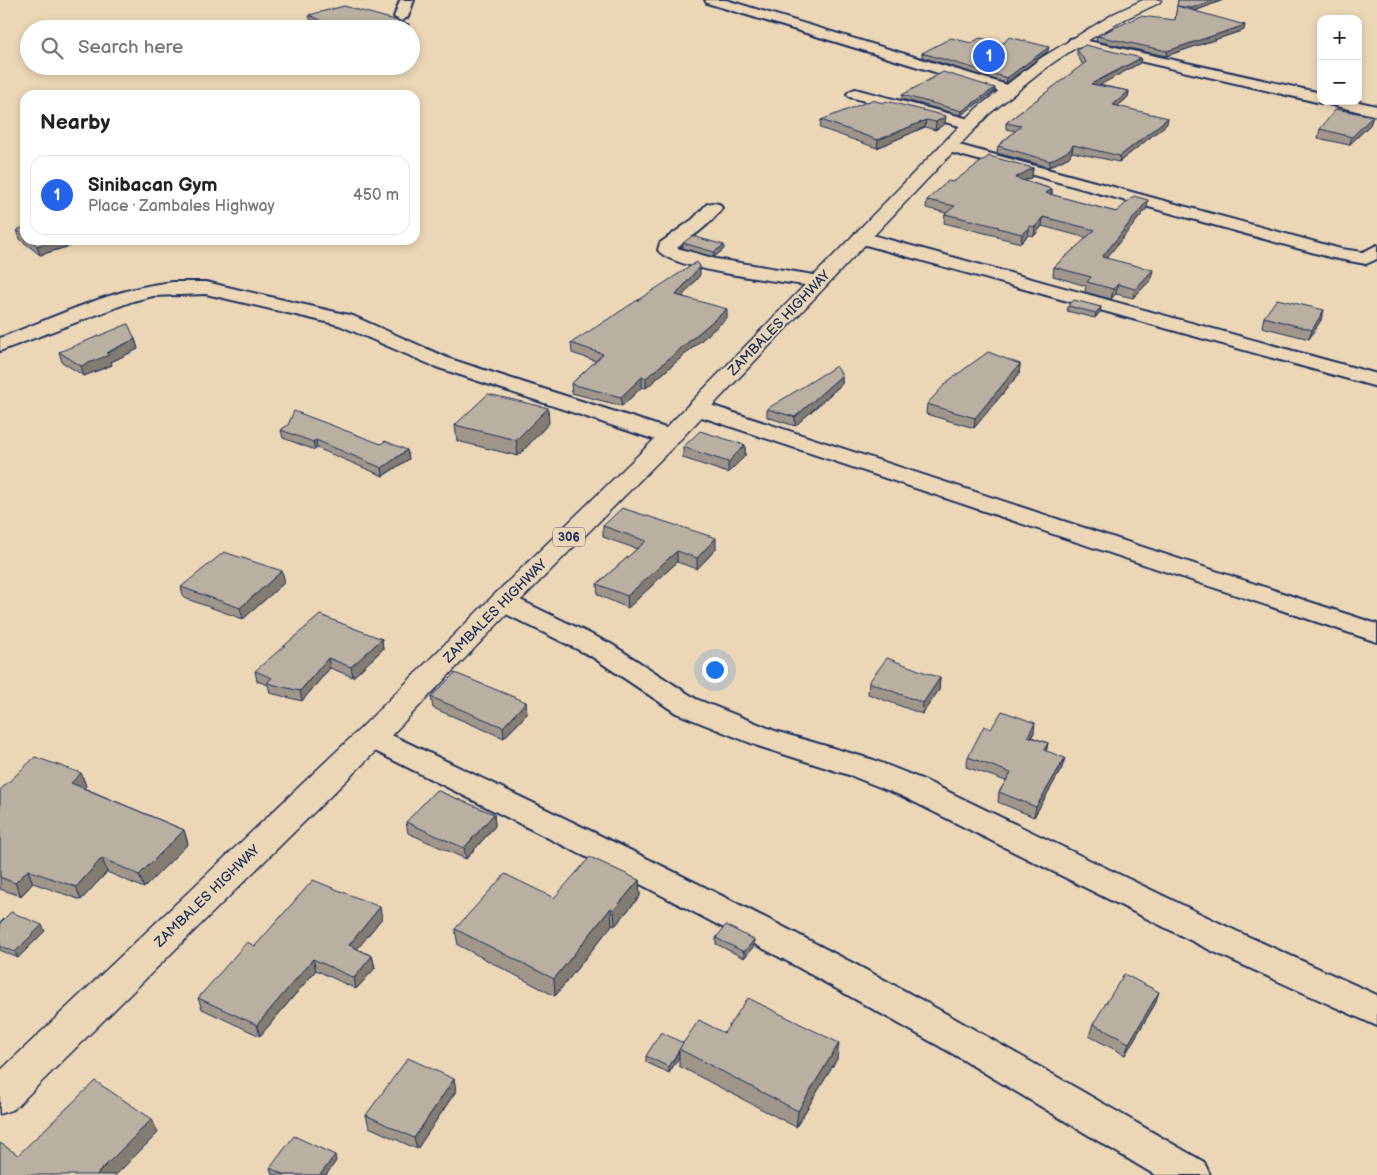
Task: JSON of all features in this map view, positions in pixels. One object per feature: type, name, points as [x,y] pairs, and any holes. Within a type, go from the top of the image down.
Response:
[{"type":"main road","name":"ZAMBALES HIGHWAY","points":[[0,1097],[371,737],[503,602],[670,437],[971,124],[1009,90],[1046,61],[1120,16],[1154,0]]},
{"type":"street","points":[[401,17],[407,0]]},
{"type":"street","points":[[712,0],[1009,90]]},
{"type":"street","points":[[1075,42],[1317,97]]},
{"type":"street","points":[[855,94],[971,124]]},
{"type":"street","points":[[1351,105],[1377,111]]},
{"type":"street","points":[[948,147],[1340,254],[1366,258],[1377,250]]},
{"type":"street","points":[[713,208],[699,223],[667,247],[667,250],[679,256],[704,262],[820,281]]},
{"type":"street","points":[[861,238],[1377,381]]},
{"type":"street","points":[[0,344],[134,295],[173,288],[206,288],[346,320],[443,363],[670,437]]},
{"type":"street","points":[[698,408],[1377,633]]},
{"type":"street","points":[[503,602],[600,650],[686,706],[768,740],[863,768],[913,788],[1224,941],[1377,1011]]},
{"type":"street","points":[[371,737],[606,852],[769,936],[936,1026],[1190,1175]]},
{"type":"building","points":[[1178,0],[1214,0],[1192,8],[1177,6]]},
{"type":"building","points":[[344,6],[395,20],[319,20],[309,15]]},
{"type":"building","points":[[1177,6],[1245,25],[1167,51],[1097,36],[1140,16],[1175,20]]},
{"type":"building","points":[[1009,37],[1049,47],[1007,78],[922,53],[951,38],[971,43],[980,38],[1004,43]]},
{"type":"building","points":[[1085,45],[1141,58],[1091,84],[1129,91],[1113,105],[1168,118],[1120,156],[1073,145],[1070,150],[1050,161],[998,146],[1021,126],[1006,123],[1086,62],[1077,50]]},
{"type":"building","points":[[943,72],[995,88],[962,111],[902,95]]},
{"type":"building","points":[[872,100],[883,103],[886,101],[946,116],[936,122],[926,120],[878,140],[821,120]]},
{"type":"building","points":[[1336,109],[1373,116],[1352,137],[1320,129]]},
{"type":"building","points":[[989,156],[1033,168],[1015,178],[1052,189],[1046,193],[1116,212],[1134,196],[1148,200],[1102,257],[1153,270],[1135,289],[1118,284],[1113,289],[1087,282],[1091,277],[1054,267],[1095,230],[1043,217],[1035,227],[1030,226],[1022,234],[945,214],[955,206],[927,200],[948,181],[953,182]]},
{"type":"building","points":[[692,236],[724,245],[714,252],[683,243]]},
{"type":"building","points":[[697,262],[700,266],[676,295],[727,309],[646,378],[642,377],[621,397],[571,384],[603,354],[571,343]]},
{"type":"building","points":[[1277,299],[1324,310],[1312,330],[1264,317]]},
{"type":"building","points":[[1074,300],[1101,307],[1096,313],[1068,306]]},
{"type":"building","points":[[128,324],[135,339],[106,353],[109,355],[81,366],[59,352]]},
{"type":"building","points":[[988,352],[1020,364],[975,418],[927,404],[948,381]]},
{"type":"building","points":[[836,366],[842,375],[795,417],[767,409]]},
{"type":"building","points":[[488,394],[548,408],[516,440],[455,425]]},
{"type":"building","points":[[294,411],[381,444],[385,441],[407,450],[382,468],[316,440],[313,442],[281,430],[288,425]]},
{"type":"building","points":[[700,431],[745,445],[728,462],[683,447]]},
{"type":"building","points":[[622,508],[716,538],[697,558],[677,551],[627,596],[597,584],[646,541],[603,526]]},
{"type":"building","points":[[224,552],[282,571],[240,608],[181,587]]},
{"type":"building","points":[[320,615],[382,639],[351,667],[328,658],[300,691],[267,683],[272,678],[255,671]]},
{"type":"building","points":[[887,658],[940,678],[923,703],[869,682]]},
{"type":"building","points":[[455,673],[526,702],[503,727],[431,697]]},
{"type":"building","points":[[1002,711],[1035,723],[1028,736],[1048,743],[1044,750],[1065,758],[1036,807],[999,792],[1011,773],[968,757],[984,726],[991,729]]},
{"type":"building","points":[[35,757],[81,773],[71,783],[184,830],[139,875],[102,858],[76,887],[28,870],[15,883],[0,877],[0,790]]},
{"type":"building","points":[[436,790],[494,814],[464,848],[406,822]]},
{"type":"building","points":[[590,857],[639,880],[614,910],[611,908],[554,979],[455,929],[505,874],[554,898]]},
{"type":"building","points":[[313,880],[380,907],[349,945],[372,956],[354,978],[313,959],[257,1025],[198,998],[247,942],[255,946]]},
{"type":"building","points":[[11,912],[42,925],[15,952],[0,946],[0,923]]},
{"type":"building","points":[[726,925],[754,940],[744,952],[716,938]]},
{"type":"building","points":[[1124,974],[1159,992],[1129,1043],[1093,1024]]},
{"type":"building","points":[[748,998],[839,1043],[798,1111],[679,1049],[699,1020],[724,1033]]},
{"type":"building","points":[[661,1032],[683,1043],[669,1067],[646,1056]]},
{"type":"building","points":[[408,1058],[454,1079],[414,1138],[366,1115]]},
{"type":"building","points":[[95,1081],[152,1119],[96,1175],[0,1175],[0,1143],[18,1155]]},
{"type":"building","points":[[294,1136],[335,1155],[320,1175],[285,1175],[270,1168]]},
{"type":"place","name":"Sinibacan Gym","points":[[989,56]]}]
